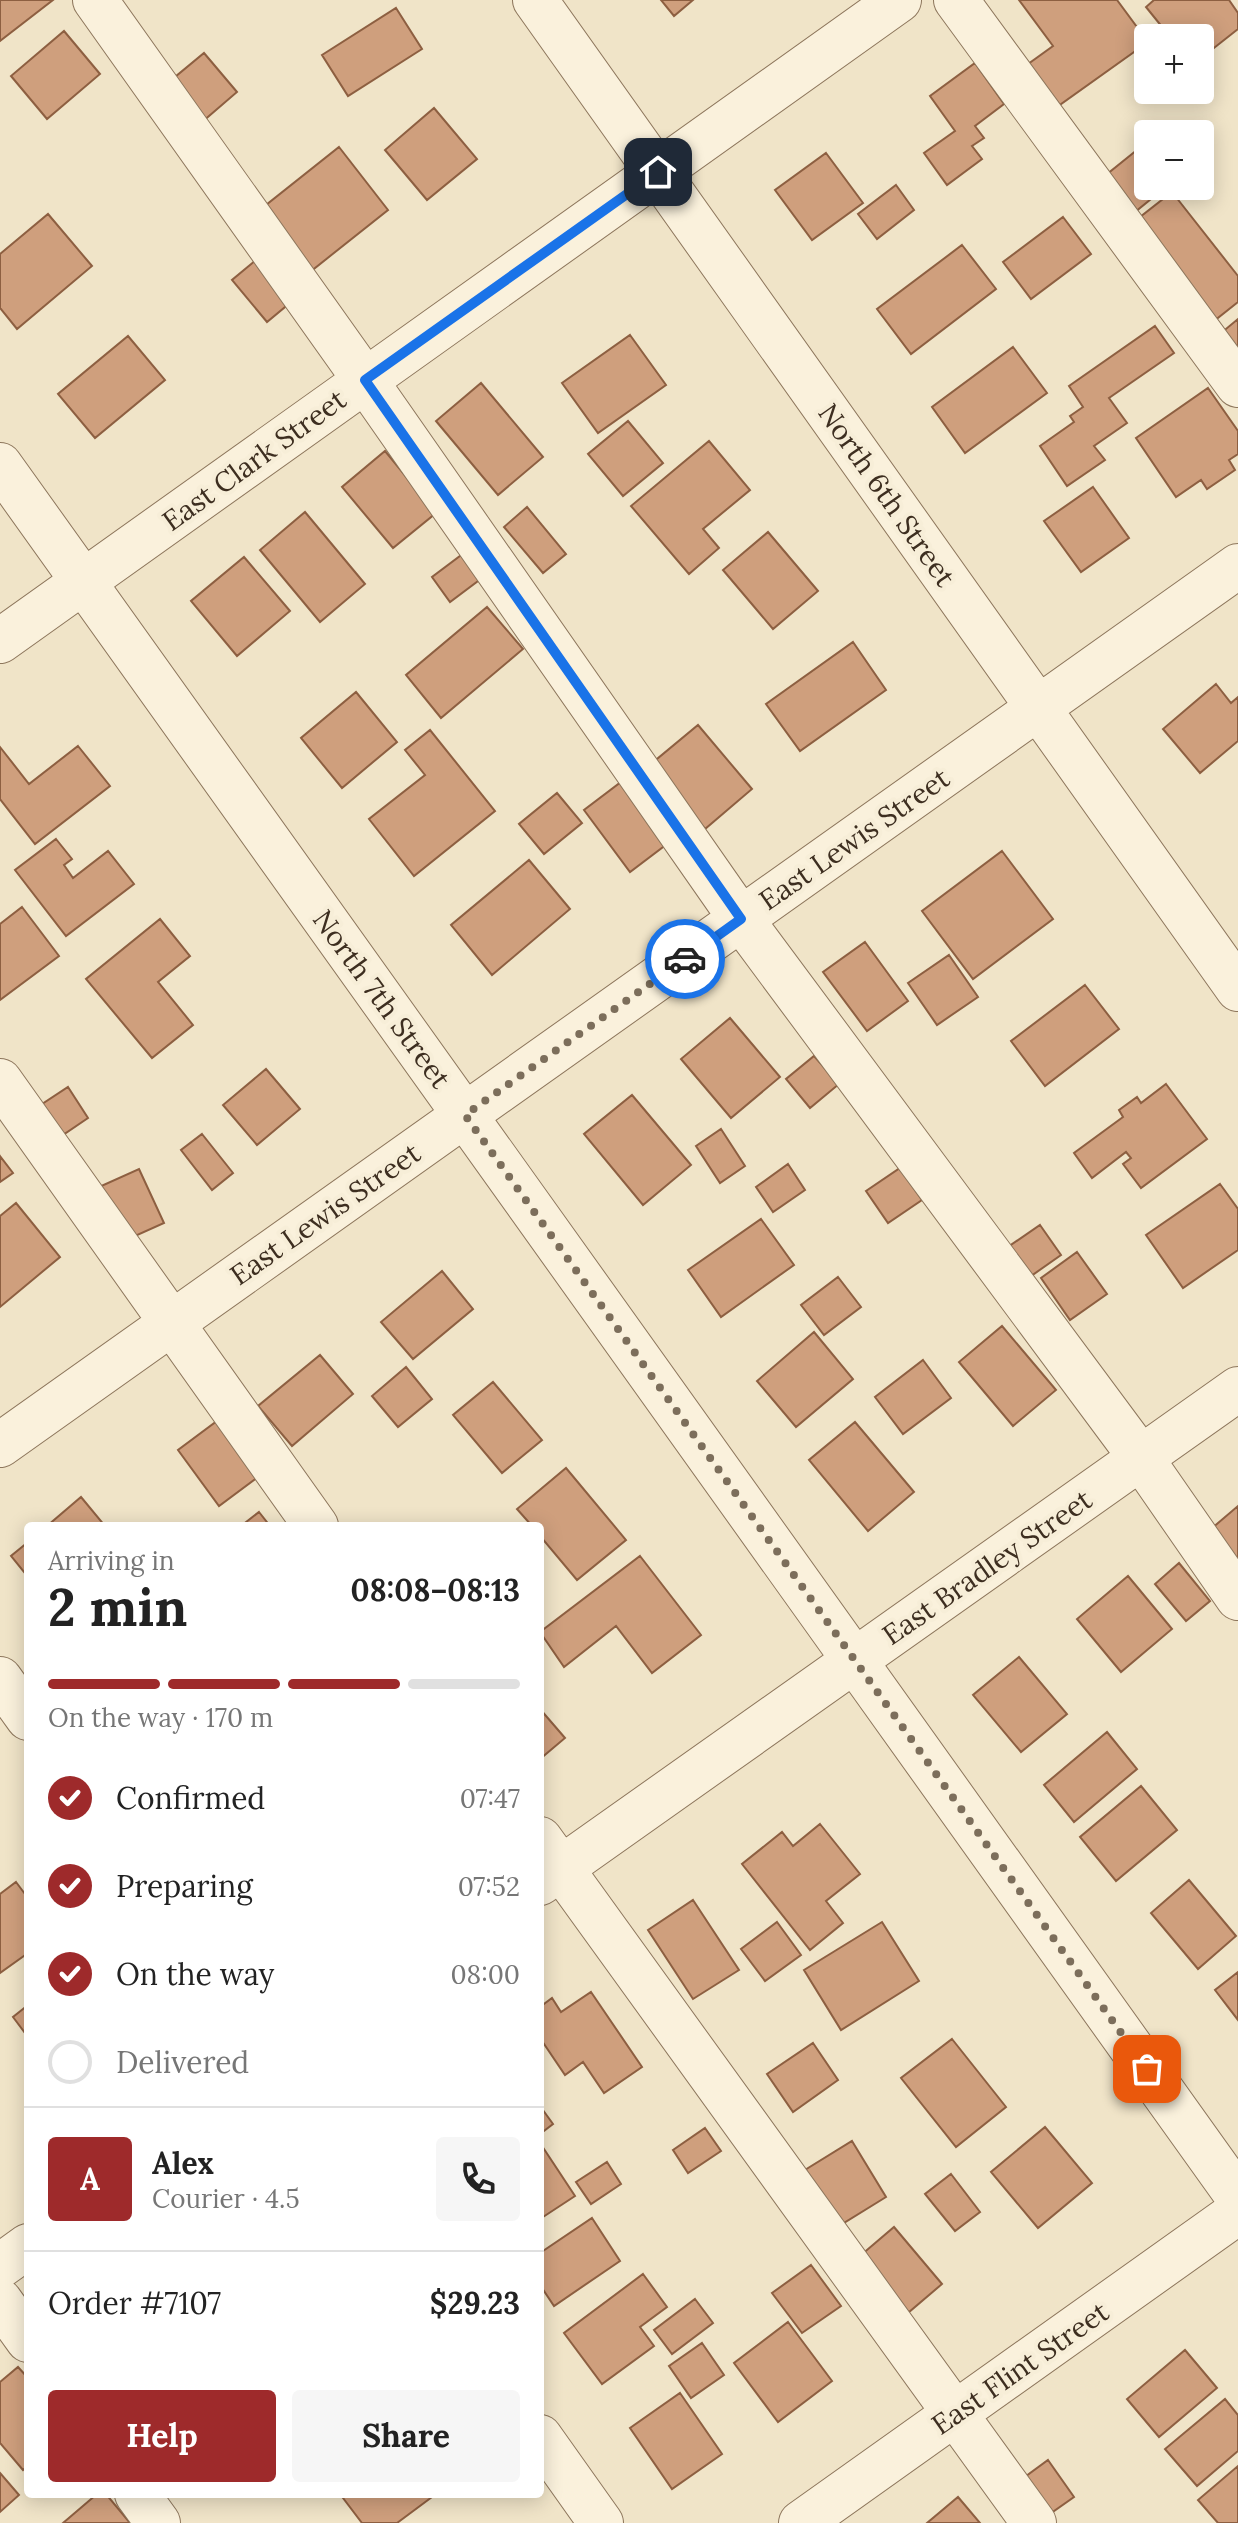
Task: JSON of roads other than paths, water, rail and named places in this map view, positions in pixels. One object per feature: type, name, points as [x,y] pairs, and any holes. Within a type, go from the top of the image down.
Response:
[{"type":"street","points":[[95,0],[741,919],[1141,1458],[1238,1598]]},
{"type":"street","name":"North 6th Street","points":[[535,0],[1238,989]]},
{"type":"street","name":"East Clark Street","points":[[0,641],[899,0]]},
{"type":"street","points":[[956,0],[1238,385]]},
{"type":"street","name":"North 7th Street","points":[[0,465],[1238,2197]]},
{"type":"street","name":"East Lewis Street","points":[[0,1445],[1238,566]]},
{"type":"street","points":[[0,1081],[313,1522]]},
{"type":"street","name":"East Bradley Street","points":[[547,1863],[855,1661],[1238,1389]]},
{"type":"street","points":[[0,1679],[24,1712]]},
{"type":"street","points":[[547,1863],[956,2413],[1034,2523]]},
{"type":"street","name":"East Flint Street","points":[[801,2523],[1238,2212]]},
{"type":"street","points":[[0,2266],[24,2249]]},
{"type":"street","points":[[0,2301],[24,2334]]},
{"type":"street","points":[[544,2443],[601,2523]]},
{"type":"street","points":[[140,2498],[158,2523]]}]
